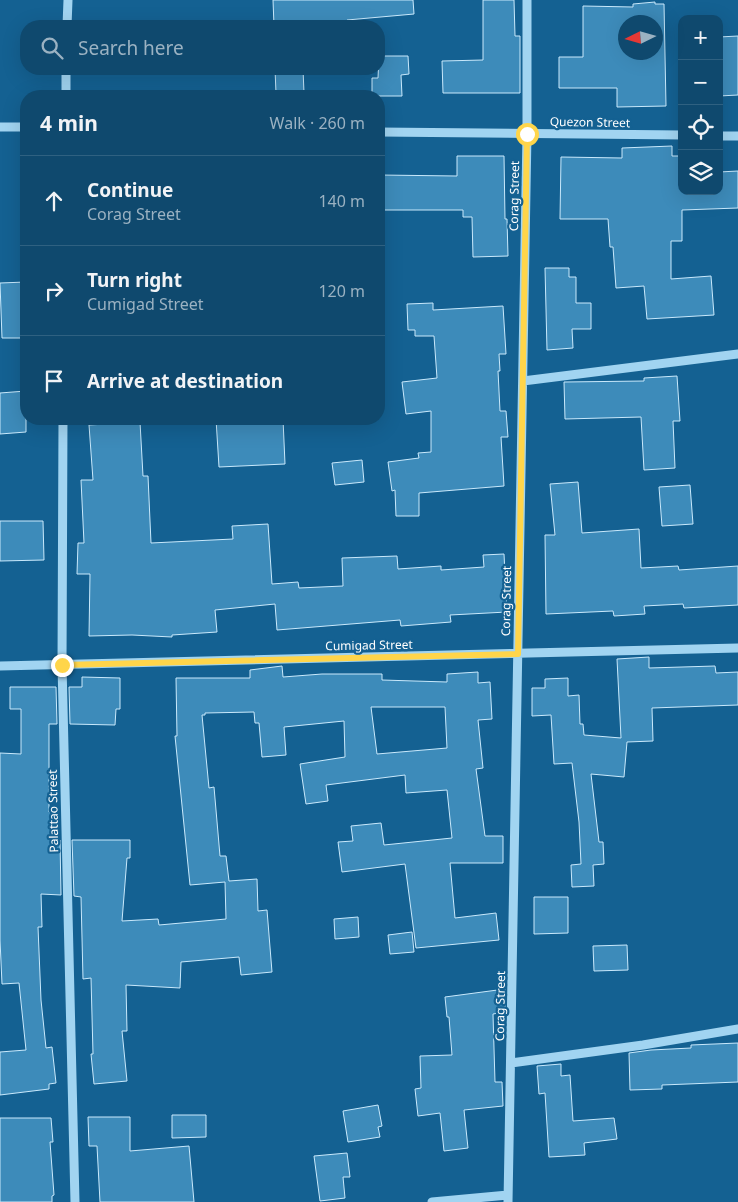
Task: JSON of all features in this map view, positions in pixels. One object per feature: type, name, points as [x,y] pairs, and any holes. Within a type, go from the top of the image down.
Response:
[{"type":"street","points":[[67,20],[68,0]]},
{"type":"street","name":"Corag Street","points":[[508,1198],[527,134],[527,0]]},
{"type":"street","points":[[66,75],[66,90]]},
{"type":"street","points":[[0,126],[20,127]]},
{"type":"street","name":"Quezon Street","points":[[385,132],[678,136]]},
{"type":"street","points":[[723,136],[738,136]]},
{"type":"street","points":[[523,381],[738,354]]},
{"type":"street","name":"Palattao Street","points":[[63,425],[62,665],[75,1202]]},
{"type":"street","name":"Cumigad Street","points":[[0,666],[738,648]]},
{"type":"street","points":[[511,1064],[738,1029]]},
{"type":"street","points":[[432,1202],[508,1198]]},
{"type":"building","points":[[273,0],[413,0],[414,14],[347,20],[274,20]]},
{"type":"building","points":[[483,0],[514,0],[515,36],[520,36],[520,93],[443,93],[442,61],[483,60]]},
{"type":"building","points":[[655,2],[655,4],[664,4],[666,106],[617,107],[617,88],[559,88],[559,57],[583,57],[583,6],[633,7],[633,4]]},
{"type":"building","points":[[738,36],[738,95],[723,96],[723,37]]},
{"type":"building","points":[[385,56],[408,56],[409,74],[401,75],[402,96],[385,96],[385,90],[372,90],[372,78],[378,78],[378,75],[385,75]]},
{"type":"building","points":[[275,75],[303,75],[304,90],[276,90]]},
{"type":"building","points":[[672,146],[672,156],[678,156],[678,195],[723,195],[723,172],[738,171],[738,208],[682,210],[682,241],[671,241],[671,279],[711,276],[714,315],[647,319],[644,286],[616,288],[613,247],[610,247],[608,219],[560,219],[561,157],[622,158],[622,148]]},
{"type":"building","points":[[457,156],[504,156],[505,219],[507,219],[508,256],[473,257],[472,217],[463,217],[463,210],[385,210],[385,175],[457,176]]},
{"type":"building","points":[[545,268],[569,268],[569,277],[576,277],[576,303],[591,303],[591,329],[572,329],[573,348],[547,350]]},
{"type":"building","points":[[20,282],[20,338],[2,338],[0,283]]},
{"type":"building","points":[[433,303],[433,310],[503,306],[506,354],[499,354],[500,371],[498,371],[500,411],[506,411],[508,437],[501,437],[504,486],[419,493],[419,516],[396,516],[395,490],[392,491],[388,462],[419,458],[418,453],[431,452],[431,411],[406,414],[402,382],[437,378],[434,336],[415,336],[415,330],[408,330],[407,304]]},
{"type":"building","points":[[677,376],[680,421],[673,421],[675,468],[644,470],[641,417],[565,419],[564,382],[644,381],[644,378]]},
{"type":"building","points":[[20,391],[20,425],[26,425],[26,432],[0,434],[0,393]]},
{"type":"building","points":[[89,425],[140,425],[143,476],[148,476],[151,543],[233,539],[232,526],[268,524],[272,584],[298,582],[299,588],[343,586],[342,558],[397,556],[398,569],[441,566],[441,570],[484,567],[483,555],[504,554],[507,612],[450,615],[451,622],[401,626],[400,620],[277,630],[275,604],[215,610],[217,632],[172,635],[172,637],[132,635],[89,636],[90,574],[77,574],[78,543],[84,543],[81,480],[93,480]]},
{"type":"building","points":[[216,425],[283,425],[285,464],[219,467]]},
{"type":"building","points":[[362,460],[364,482],[335,485],[332,463]]},
{"type":"building","points":[[578,482],[582,533],[639,529],[641,568],[678,566],[679,570],[738,566],[738,605],[684,608],[683,604],[644,606],[645,614],[614,616],[613,611],[546,614],[545,535],[555,535],[550,484]]},
{"type":"building","points":[[690,485],[693,524],[662,526],[659,487]]},
{"type":"building","points":[[0,521],[43,521],[44,560],[0,561]]},
{"type":"building","points":[[649,657],[649,668],[715,666],[716,673],[738,672],[738,705],[652,708],[653,741],[627,742],[624,777],[591,774],[599,842],[603,842],[604,864],[593,865],[594,886],[572,887],[571,865],[581,864],[579,822],[572,763],[554,764],[551,715],[532,716],[532,688],[545,688],[545,679],[568,678],[568,696],[579,695],[580,724],[583,724],[584,735],[621,738],[617,659]]},
{"type":"building","points":[[282,666],[283,677],[322,674],[382,674],[382,680],[447,682],[447,674],[478,672],[478,683],[490,682],[492,719],[478,720],[483,768],[476,769],[485,836],[503,836],[503,863],[450,863],[455,918],[496,913],[499,940],[416,948],[405,864],[342,872],[338,842],[353,841],[351,826],[381,823],[384,845],[452,838],[447,790],[406,793],[405,775],[326,785],[328,801],[306,804],[300,764],[345,757],[344,721],[284,727],[286,755],[262,757],[259,723],[255,723],[254,712],[205,713],[205,715],[202,715],[209,788],[214,787],[220,856],[226,856],[229,881],[257,879],[258,911],[267,910],[272,972],[241,975],[239,957],[181,962],[180,988],[126,985],[127,1031],[122,1031],[127,1081],[94,1084],[91,1054],[93,1054],[91,978],[83,979],[81,897],[74,896],[72,840],[130,840],[130,858],[127,858],[122,921],[158,919],[159,925],[226,919],[225,882],[190,885],[175,736],[177,736],[176,678],[250,678],[250,670]],"holes":[[[371,707],[445,707],[447,748],[377,754]]]},
{"type":"building","points":[[82,677],[120,678],[120,709],[116,709],[115,725],[70,724],[69,687],[82,687]]},
{"type":"building","points":[[10,687],[56,687],[57,724],[49,724],[49,812],[52,812],[53,840],[60,840],[61,895],[41,894],[42,927],[38,927],[41,1000],[46,1048],[52,1047],[56,1083],[49,1084],[49,1089],[0,1095],[0,1052],[26,1050],[19,983],[2,984],[0,940],[0,753],[21,754],[21,709],[10,709]]},
{"type":"building","points":[[534,897],[568,897],[568,933],[534,934]]},
{"type":"building","points":[[358,917],[359,937],[335,939],[334,919]]},
{"type":"building","points":[[412,932],[414,952],[390,954],[388,935]]},
{"type":"building","points":[[627,945],[628,970],[594,971],[593,946]]},
{"type":"building","points":[[505,989],[505,1012],[493,1014],[495,1082],[502,1082],[503,1106],[464,1110],[468,1148],[444,1151],[440,1113],[418,1116],[415,1089],[421,1088],[420,1056],[452,1055],[449,1017],[447,1017],[445,997]]},
{"type":"building","points":[[738,1043],[738,1082],[662,1085],[662,1089],[630,1090],[629,1053],[691,1048],[691,1045]]},
{"type":"building","points":[[561,1064],[561,1076],[570,1075],[573,1121],[614,1118],[617,1139],[584,1143],[585,1155],[549,1157],[545,1093],[539,1094],[537,1066]]},
{"type":"building","points":[[378,1105],[382,1126],[378,1127],[380,1137],[348,1142],[343,1111]]},
{"type":"building","points":[[172,1115],[206,1115],[206,1137],[172,1138]]},
{"type":"building","points":[[88,1117],[130,1117],[130,1151],[189,1146],[194,1202],[100,1202],[97,1146],[89,1146]]},
{"type":"building","points":[[0,1118],[51,1118],[53,1142],[50,1142],[54,1195],[52,1196],[52,1202],[0,1202]]},
{"type":"building","points":[[347,1153],[350,1177],[343,1177],[345,1198],[320,1201],[314,1156]]},
{"type":"route","points":[[62,665],[518,654],[527,134]]}]
